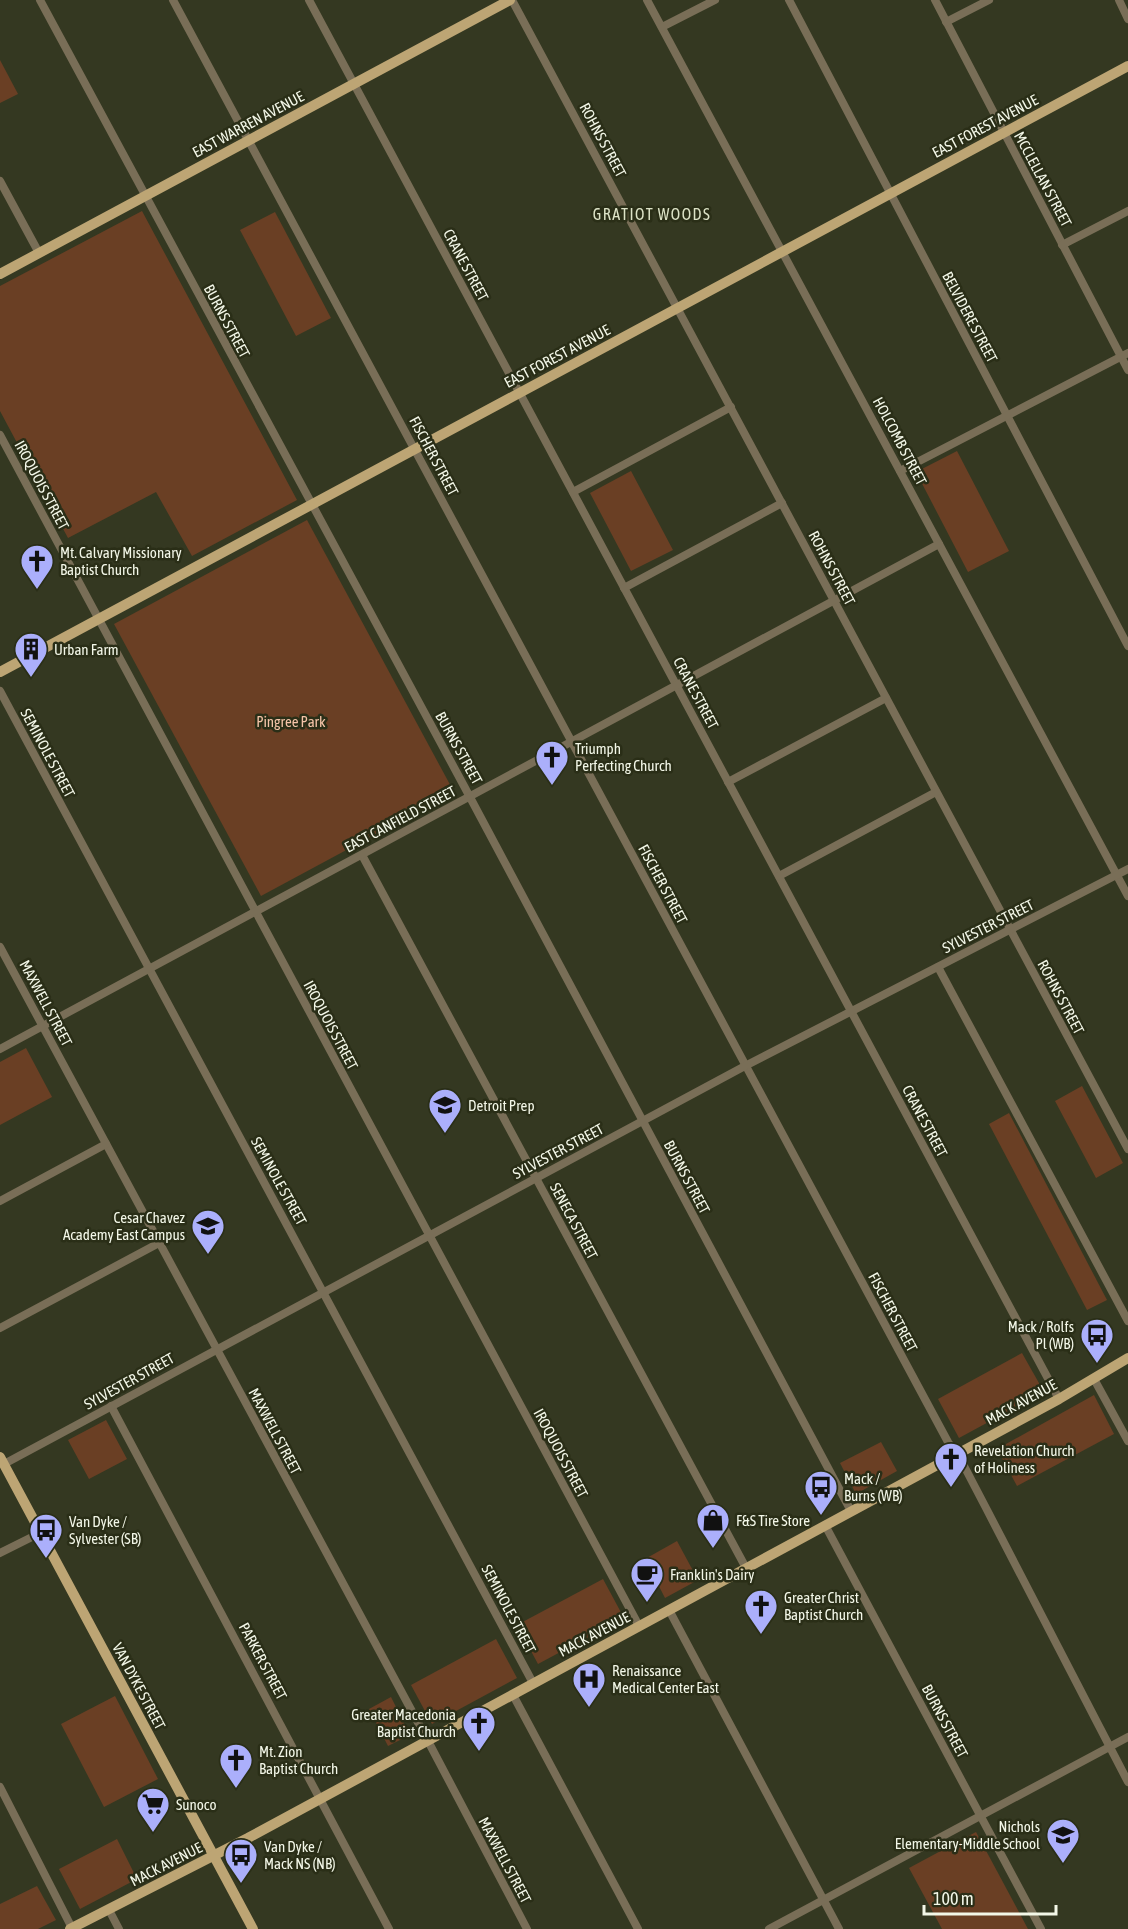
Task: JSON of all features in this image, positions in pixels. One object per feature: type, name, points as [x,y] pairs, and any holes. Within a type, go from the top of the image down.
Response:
[{"type":"main road","name":"EAST WARREN AVENUE","points":[[0,274],[511,0]]},
{"type":"main road","name":"EAST FOREST AVENUE","points":[[0,672],[1128,66]]},
{"type":"main road","name":"MACK AVENUE","points":[[71,1929],[320,1800],[1059,1399],[1128,1358]]},
{"type":"main road","name":"VAN DYKE STREET","points":[[2,1460],[253,1929]]},
{"type":"street","name":"BURNS STREET","points":[[40,0],[470,796],[851,1511]]},
{"type":"street","name":"FISCHER STREET","points":[[173,0],[745,1066],[987,1508],[1128,1782]]},
{"type":"street","name":"CRANE STREET","points":[[309,0],[1059,1399]]},
{"type":"street","name":"ROHNS STREET","points":[[511,0],[1128,1149]]},
{"type":"street","name":"HOLCOMB STREET","points":[[647,0],[1128,896]]},
{"type":"street","points":[[662,27],[715,0]]},
{"type":"street","name":"BELVIDERE STREET","points":[[789,0],[1128,646]]},
{"type":"street","name":"MCCLELLAN STREET","points":[[934,0],[1062,245],[1124,355],[1128,370]]},
{"type":"street","points":[[946,22],[989,0]]},
{"type":"street","points":[[1119,0],[1128,18]]},
{"type":"street","points":[[0,181],[39,253]]},
{"type":"street","points":[[1062,245],[1128,211]]},
{"type":"street","points":[[900,471],[1124,355]]},
{"type":"street","points":[[573,492],[731,407]]},
{"type":"street","name":"IROQUOIS STREET","points":[[0,435],[639,1626]]},
{"type":"street","points":[[624,588],[782,503]]},
{"type":"street","name":"EAST CANFIELD STREET","points":[[0,1049],[939,544]]},
{"type":"street","name":"SEMINOLE STREET","points":[[0,691],[533,1683]]},
{"type":"street","points":[[728,782],[886,698]]},
{"type":"street","points":[[779,876],[936,792]]},
{"type":"street","name":"SENECA STREET","points":[[362,855],[746,1568]]},
{"type":"street","name":"SYLVESTER STREET","points":[[2,1460],[111,1406],[745,1066],[1128,869]]},
{"type":"street","name":"MAXWELL STREET","points":[[0,947],[428,1741],[526,1929]]},
{"type":"street","points":[[938,967],[1128,1321]]},
{"type":"street","points":[[0,1201],[106,1144]]},
{"type":"street","points":[[0,1328],[159,1243]]},
{"type":"street","points":[[1094,1379],[1128,1441]]},
{"type":"street","name":"PARKER STREET","points":[[111,1406],[317,1791],[388,1929]]},
{"type":"street","name":"BURNS STREET","points":[[825,1525],[1041,1929]]},
{"type":"street","points":[[0,1553],[40,1533]]},
{"type":"street","points":[[669,1610],[839,1929]]},
{"type":"street","points":[[513,1695],[638,1929]]},
{"type":"street","points":[[769,1929],[1128,1737]]},
{"type":"street","points":[[0,1787],[71,1929]]},
{"type":"street","points":[[109,1910],[119,1929]]},
{"type":"green space","points":[[0,60],[18,94],[0,103]]},
{"type":"green space","points":[[142,211],[297,500],[192,556],[156,492],[68,538],[0,411],[0,286]]},
{"type":"green space","points":[[275,212],[331,318],[296,336],[240,230]]},
{"type":"green space","points":[[957,451],[1009,551],[968,572],[916,472]]},
{"type":"green space","points":[[631,471],[673,550],[631,571],[590,493]]},
{"type":"green space","name":"Pingree Park","points":[[307,520],[454,792],[261,896],[114,624]]},
{"type":"green space","points":[[26,1048],[52,1097],[0,1125],[0,1062]]},
{"type":"green space","points":[[1082,1086],[1123,1163],[1096,1178],[1055,1101]]},
{"type":"green space","points":[[1009,1113],[1107,1300],[1087,1310],[989,1124]]},
{"type":"green space","points":[[1022,1353],[1044,1392],[959,1438],[938,1399]]},
{"type":"green space","points":[[1094,1395],[1114,1434],[1017,1486],[997,1449]]},
{"type":"green space","points":[[106,1420],[127,1459],[89,1479],[68,1440]]},
{"type":"green space","points":[[881,1442],[897,1471],[856,1494],[840,1463]]},
{"type":"green space","points":[[677,1541],[698,1580],[665,1598],[645,1559]]},
{"type":"green space","points":[[603,1579],[624,1618],[538,1664],[517,1625]]},
{"type":"green space","points":[[496,1639],[517,1678],[432,1724],[411,1685]]},
{"type":"green space","points":[[115,1696],[158,1779],[104,1807],[61,1724]]},
{"type":"green space","points":[[391,1697],[410,1735],[388,1746],[369,1709]]},
{"type":"green space","points":[[976,1832],[1028,1929],[942,1929],[909,1868]]},
{"type":"green space","points":[[117,1839],[137,1879],[80,1909],[59,1869]]},
{"type":"green space","points":[[37,1886],[56,1920],[38,1929],[0,1929],[0,1904]]},
{"type":"place","name":"Mt. Calvary Missionary Baptist Church","points":[[37,590]]},
{"type":"place","name":"Urban Farm","points":[[31,678]]},
{"type":"place","name":"Triumph Perfecting Church","points":[[552,786]]},
{"type":"place","name":"Detroit Prep","points":[[445,1134]]},
{"type":"place","name":"Cesar Chavez Academy East Campus","points":[[208,1255]]},
{"type":"place","name":"Mack / Rolfs Pl (WB)","points":[[1097,1364]]},
{"type":"place","name":"Revelation Church of Holiness","points":[[951,1488]]},
{"type":"place","name":"Mack / Burns (WB)","points":[[821,1516]]},
{"type":"place","name":"F&S Tire Store","points":[[713,1549]]},
{"type":"place","name":"Van Dyke / Sylvester (SB)","points":[[46,1559]]},
{"type":"place","name":"Franklin's Dairy","points":[[647,1603]]},
{"type":"place","name":"Greater Christ Baptist Church","points":[[761,1635]]},
{"type":"place","name":"Renaissance Medical Center East","points":[[589,1708]]},
{"type":"place","name":"Greater Macedonia Baptist Church","points":[[479,1752]]},
{"type":"place","name":"Mt. Zion Baptist Church","points":[[236,1789]]},
{"type":"place","name":"Sunoco","points":[[153,1833]]},
{"type":"place","name":"Nichols Elementary-Middle School","points":[[1063,1864]]},
{"type":"place","name":"Van Dyke / Mack NS (NB)","points":[[241,1884]]},
{"type":"district","name":"GRATIOT WOODS","points":[[652,214]]}]
